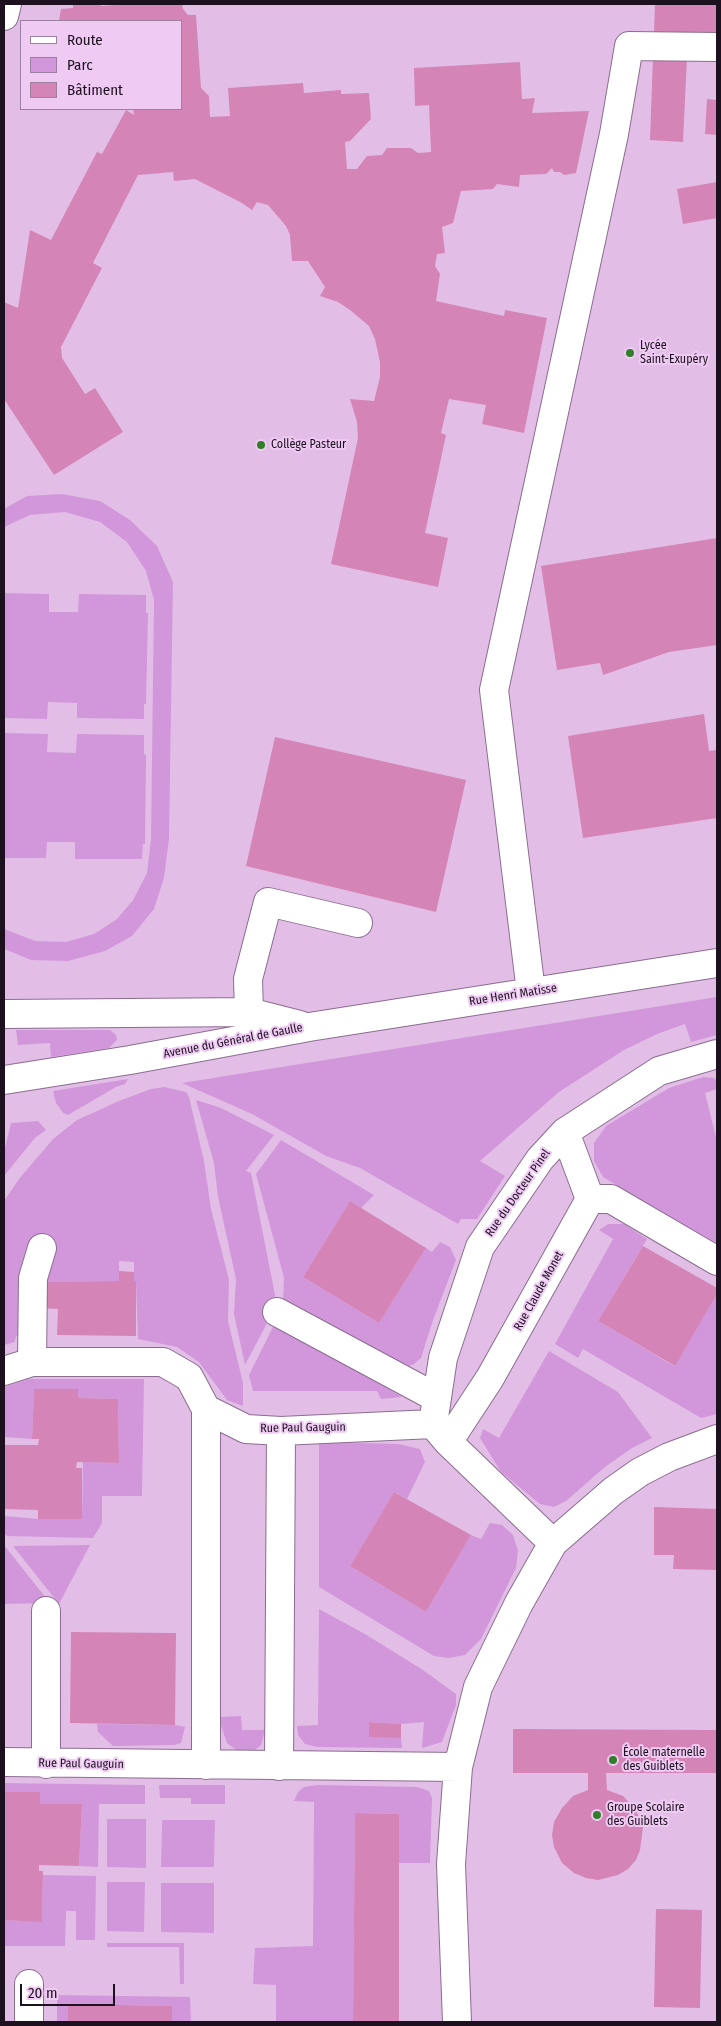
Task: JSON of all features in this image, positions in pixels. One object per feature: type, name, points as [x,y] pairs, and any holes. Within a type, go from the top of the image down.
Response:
[{"type":"street","points":[[4,16],[6,4]]},
{"type":"street","points":[[531,992],[494,690],[614,134],[629,46],[717,48]]},
{"type":"street","points":[[249,1012],[248,979],[268,902],[358,923]]},
{"type":"street","name":"Rue Henri Matisse","points":[[309,1027],[717,963]]},
{"type":"street","name":"Avenue du Général de Gaulle","points":[[4,1014],[249,1012],[309,1027]]},
{"type":"street","name":"Avenue du Général de Gaulle","points":[[4,1080],[130,1060],[309,1027]]},
{"type":"street","name":"Rue du Docteur Pinel","points":[[439,1422],[443,1358],[480,1247],[540,1159],[565,1132],[659,1071],[717,1054]]},
{"type":"street","points":[[565,1132],[590,1199],[611,1200],[717,1261]]},
{"type":"street","name":"Rue Claude Monet","points":[[439,1422],[490,1378],[590,1199]]},
{"type":"street","points":[[32,1362],[33,1278],[42,1248]]},
{"type":"street","points":[[277,1312],[439,1422],[553,1543]]},
{"type":"street","points":[[4,1370],[32,1362],[163,1362],[189,1377],[206,1409],[206,1765]]},
{"type":"street","name":"Rue Paul Gauguin","points":[[206,1409],[246,1429],[281,1431],[439,1422]]},
{"type":"street","points":[[280,1766],[281,1431]]},
{"type":"street","points":[[458,2022],[451,1864],[458,1767],[478,1687],[519,1603],[553,1543],[613,1491],[640,1472],[669,1457],[717,1439]]},
{"type":"street","points":[[46,1611],[46,1764]]},
{"type":"street","name":"Rue Paul Gauguin","points":[[4,1762],[46,1764],[458,1767]]},
{"type":"street","points":[[29,1984],[29,2022]]},
{"type":"green space","points":[[62,494],[100,501],[130,520],[157,546],[173,582],[169,839],[164,878],[154,909],[132,936],[105,951],[68,961],[31,960],[4,949],[4,929],[35,941],[66,942],[94,934],[117,919],[133,900],[147,873],[151,839],[154,600],[146,571],[127,542],[100,522],[65,512],[30,515],[4,527],[4,509],[27,496]]},
{"type":"green space","points":[[4,593],[49,594],[49,612],[78,612],[79,594],[146,595],[146,613],[148,613],[144,719],[77,718],[77,703],[48,702],[47,719],[4,718]]},
{"type":"green space","points":[[4,733],[48,734],[47,752],[76,753],[77,734],[144,735],[144,754],[146,755],[145,844],[143,844],[142,859],[75,859],[75,842],[47,842],[46,858],[4,858]]},
{"type":"green space","points":[[717,997],[717,1035],[691,1042],[685,1024],[657,1034],[624,1050],[559,1092],[480,1161],[505,1176],[477,1219],[461,1219],[458,1224],[360,1168],[326,1156],[252,1114],[182,1083]]},
{"type":"green space","points":[[16,1030],[110,1030],[116,1035],[117,1040],[109,1048],[51,1057],[50,1043],[18,1045]]},
{"type":"green space","points":[[703,1077],[714,1078],[717,1081],[717,1089],[705,1093],[717,1141],[717,1250],[616,1191],[618,1186],[603,1177],[594,1161],[594,1143],[606,1126],[669,1088]]},
{"type":"green space","points":[[128,1079],[125,1084],[116,1087],[68,1115],[63,1113],[56,1103],[53,1091]]},
{"type":"green space","points":[[164,1087],[186,1092],[189,1097],[204,1161],[211,1209],[229,1280],[228,1321],[243,1383],[243,1406],[227,1400],[199,1362],[177,1347],[138,1339],[134,1262],[119,1261],[119,1281],[42,1282],[23,1335],[16,1336],[15,1342],[4,1345],[4,1201],[19,1179],[53,1139],[77,1120],[119,1101],[151,1089]]},
{"type":"green space","points":[[196,1100],[221,1108],[274,1135],[246,1171],[251,1173],[276,1300],[275,1308],[245,1365],[234,1314],[236,1279],[218,1197],[214,1163]]},
{"type":"green space","points":[[38,1121],[46,1130],[35,1138],[4,1176],[4,1152],[11,1123]]},
{"type":"green space","points":[[281,1140],[374,1195],[361,1208],[350,1201],[303,1277],[379,1323],[426,1248],[432,1252],[440,1242],[450,1247],[456,1260],[421,1358],[414,1364],[404,1368],[283,1302],[284,1278],[256,1174]]},
{"type":"green space","points":[[608,1224],[624,1224],[647,1239],[598,1321],[674,1366],[717,1294],[717,1414],[701,1418],[583,1349],[578,1358],[555,1344],[613,1239],[599,1230]]},
{"type":"green space","points":[[276,1321],[402,1397],[381,1399],[377,1391],[253,1391],[249,1375]]},
{"type":"green space","points":[[549,1351],[618,1392],[652,1438],[632,1448],[605,1467],[566,1501],[554,1507],[540,1504],[501,1472],[480,1438],[483,1429],[499,1438]]},
{"type":"green space","points":[[29,1379],[144,1379],[142,1496],[102,1496],[102,1523],[93,1538],[7,1536],[4,1533],[4,1516],[38,1519],[82,1519],[83,1462],[119,1463],[118,1399],[78,1398],[78,1389],[34,1389],[32,1439],[4,1437],[4,1387]]},
{"type":"green space","points":[[319,1442],[399,1444],[420,1449],[425,1462],[407,1499],[394,1492],[350,1566],[426,1612],[471,1535],[481,1539],[490,1523],[502,1525],[513,1535],[518,1551],[516,1568],[481,1639],[465,1655],[449,1658],[434,1656],[319,1587]]},
{"type":"green space","points":[[4,1545],[50,1603],[4,1604]]},
{"type":"green space","points":[[90,1545],[59,1604],[13,1546]]},
{"type":"green space","points":[[319,1609],[365,1634],[423,1670],[456,1694],[456,1705],[442,1742],[422,1748],[424,1722],[401,1724],[370,1722],[401,1738],[402,1748],[317,1747],[305,1744],[298,1735],[297,1726],[318,1725]]},
{"type":"green space","points":[[241,1716],[242,1730],[265,1730],[261,1745],[248,1753],[240,1753],[227,1743],[218,1717]]},
{"type":"green space","points":[[97,1724],[175,1725],[185,1727],[181,1743],[174,1745],[113,1746],[98,1732]]},
{"type":"green space","points":[[4,1783],[145,1785],[145,1804],[99,1804],[98,1867],[79,1866],[82,1804],[40,1804],[40,1792],[4,1792]]},
{"type":"green space","points":[[159,1785],[225,1785],[225,1804],[191,1804],[191,1798],[160,1798]]},
{"type":"green space","points":[[317,1785],[417,1787],[429,1791],[432,1798],[430,1863],[399,1863],[399,1814],[355,1813],[353,2022],[276,2022],[276,1985],[253,1984],[255,1948],[313,1946],[314,1802],[294,1801],[298,1792],[304,1787]]},
{"type":"green space","points":[[107,1819],[146,1819],[146,1868],[107,1867]]},
{"type":"green space","points":[[162,1820],[215,1820],[214,1867],[161,1867]]},
{"type":"green space","points":[[43,1875],[96,1876],[95,1940],[76,1940],[76,1911],[66,1911],[65,1946],[4,1946],[4,1920],[42,1921]]},
{"type":"green space","points":[[107,1882],[145,1882],[144,1932],[107,1931]]},
{"type":"green space","points":[[161,1883],[214,1883],[214,1933],[161,1932]]},
{"type":"green space","points":[[107,1943],[184,1943],[184,1984],[180,1984],[179,1947],[107,1947]]},
{"type":"green space","points":[[57,1995],[190,1997],[191,2022],[170,2022],[170,2006],[69,2004],[68,2022],[57,2022]]},
{"type":"building","points":[[73,4],[101,4],[101,6],[182,4],[183,9],[188,15],[196,15],[201,88],[209,96],[210,117],[230,116],[228,88],[303,83],[304,93],[341,90],[341,94],[369,93],[371,119],[350,141],[345,142],[347,169],[357,169],[367,156],[382,155],[387,148],[411,148],[418,153],[431,152],[429,105],[415,106],[414,68],[520,62],[522,99],[535,98],[532,113],[589,111],[576,173],[564,175],[560,172],[554,172],[552,168],[546,174],[520,175],[519,187],[497,184],[493,189],[461,191],[453,223],[442,227],[445,253],[437,254],[435,266],[440,274],[436,301],[504,316],[505,310],[547,318],[524,433],[482,424],[486,405],[449,399],[441,433],[446,435],[425,533],[448,538],[438,587],[331,564],[358,438],[357,422],[350,399],[374,401],[380,377],[380,362],[375,339],[369,326],[338,302],[320,296],[325,287],[308,261],[292,261],[290,235],[286,226],[268,205],[257,202],[252,210],[195,179],[174,181],[173,172],[138,175],[93,263],[102,268],[61,347],[62,358],[85,394],[95,388],[123,432],[54,475],[4,399],[4,302],[18,308],[30,230],[51,240],[97,152],[102,154],[126,110],[134,115],[133,110],[182,110],[182,20],[59,20],[61,9],[73,8]]},
{"type":"building","points":[[655,4],[717,4],[717,35],[654,33]]},
{"type":"building","points":[[653,56],[687,57],[683,142],[650,140]]},
{"type":"building","points":[[707,99],[717,100],[717,135],[705,134]]},
{"type":"building","points":[[717,182],[717,218],[683,224],[677,189]]},
{"type":"building","points":[[717,538],[717,645],[669,652],[603,675],[600,663],[557,670],[541,566]]},
{"type":"building","points":[[704,714],[709,751],[717,750],[717,818],[583,838],[568,736]]},
{"type":"building","points":[[275,737],[466,780],[436,912],[246,866]]},
{"type":"building","points":[[350,1201],[426,1248],[379,1323],[303,1277]]},
{"type":"building","points":[[643,1246],[717,1288],[717,1294],[675,1366],[598,1321]]},
{"type":"building","points":[[119,1271],[134,1272],[134,1281],[136,1281],[136,1336],[57,1335],[58,1309],[41,1308],[42,1282],[119,1281]]},
{"type":"building","points":[[34,1389],[78,1389],[78,1398],[118,1399],[119,1463],[77,1462],[76,1468],[82,1468],[82,1519],[38,1519],[38,1510],[4,1509],[4,1445],[38,1445],[39,1439],[32,1439]]},
{"type":"building","points":[[394,1492],[471,1535],[426,1612],[350,1566]]},
{"type":"building","points":[[654,1507],[717,1509],[717,1570],[673,1569],[674,1555],[654,1555]]},
{"type":"building","points":[[71,1632],[176,1633],[175,1725],[70,1723]]},
{"type":"building","points":[[369,1722],[401,1724],[401,1738],[369,1737]]},
{"type":"building","points":[[513,1729],[717,1730],[717,1773],[606,1773],[607,1790],[623,1796],[635,1809],[640,1819],[643,1827],[640,1850],[636,1860],[628,1869],[618,1875],[598,1880],[586,1878],[574,1873],[562,1863],[554,1847],[552,1835],[554,1822],[562,1808],[573,1796],[588,1790],[588,1773],[513,1773]]},
{"type":"building","points":[[4,1792],[40,1792],[40,1804],[82,1804],[79,1866],[39,1865],[39,1871],[43,1871],[42,1922],[4,1920]]},
{"type":"building","points":[[355,1813],[399,1814],[399,2022],[353,2022]]},
{"type":"building","points":[[656,1909],[702,1910],[700,2008],[654,2007]]},
{"type":"building","points":[[68,2004],[172,2006],[172,2022],[68,2022]]},
{"type":"place","name":"Lycée Saint-Exupéry","points":[[630,353]]},
{"type":"place","name":"Collège Pasteur","points":[[261,445]]},
{"type":"place","name":"École maternelle des Guiblets","points":[[613,1760]]},
{"type":"place","name":"Groupe Scolaire des Guiblets","points":[[597,1815]]}]
